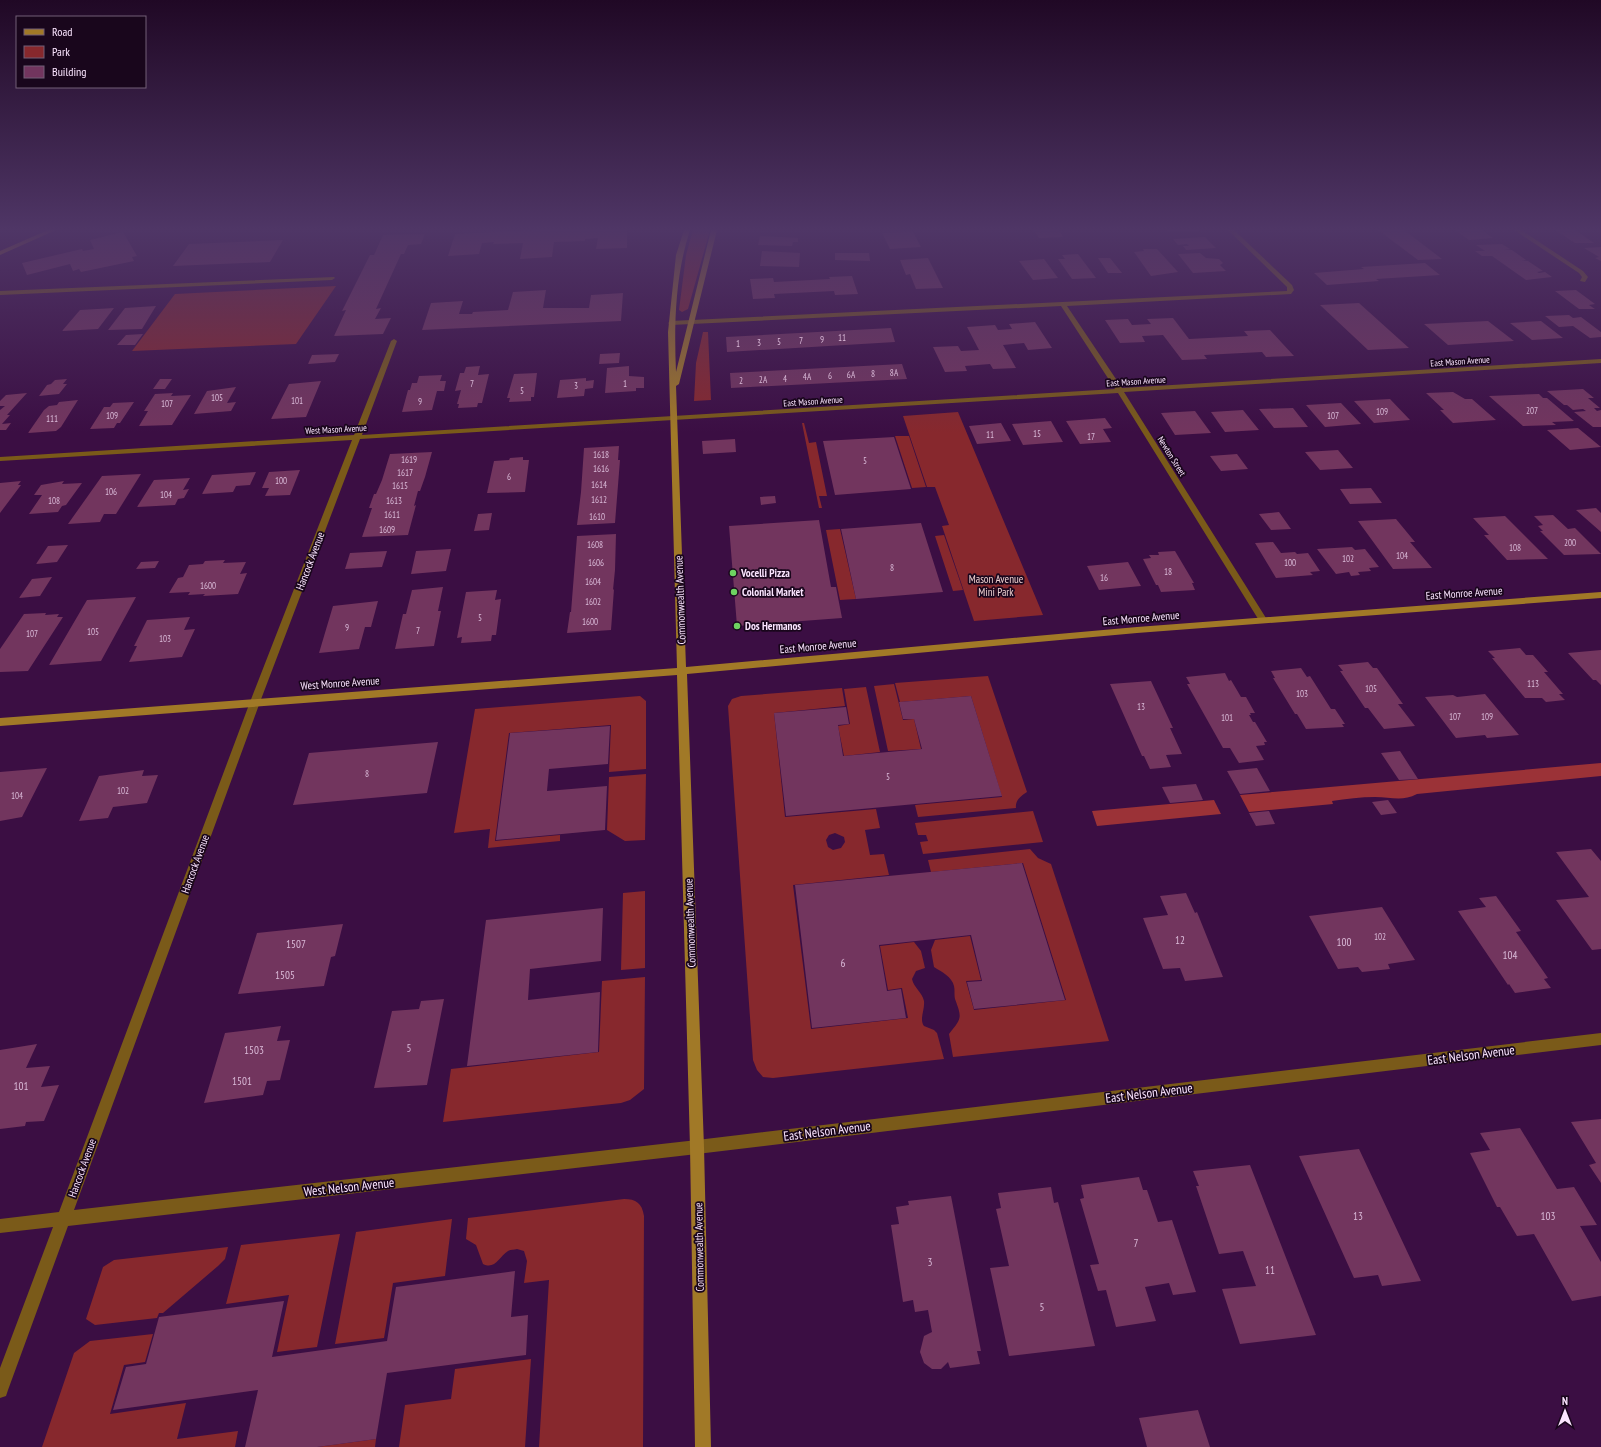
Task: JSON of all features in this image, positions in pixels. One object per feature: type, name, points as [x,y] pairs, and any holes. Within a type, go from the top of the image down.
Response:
[{"type":"street","name":"Commonwealth Avenue","points":[[674,298],[671,323],[672,400],[698,1147],[703,1447]]},
{"type":"street","name":"Commonwealth Avenue","points":[[672,400],[697,298]]},
{"type":"street","points":[[671,323],[1196,298]]},
{"type":"street","name":"Newton Street","points":[[1063,304],[1120,391],[1263,620]]},
{"type":"street","name":"Hancock Avenue","points":[[0,1390],[255,702],[394,340]]},
{"type":"street","name":"East Mason Avenue","points":[[673,419],[1601,361]]},
{"type":"street","name":"West Mason Avenue","points":[[0,459],[673,419]]},
{"type":"street","name":"East Monroe Avenue","points":[[682,671],[1263,620],[1601,595]]},
{"type":"street","name":"West Monroe Avenue","points":[[0,722],[682,671]]},
{"type":"street","name":"East Nelson Avenue","points":[[698,1147],[1601,1039]]},
{"type":"street","name":"West Nelson Avenue","points":[[0,1226],[698,1147]]},
{"type":"green space","points":[[172,298],[328,298],[296,344],[132,351]]},
{"type":"green space","points":[[681,298],[691,298],[688,309],[682,312],[679,310]]},
{"type":"green space","points":[[703,332],[708,332],[711,400],[694,401],[696,363]]},
{"type":"green space","name":"Mason Avenue Mini Park","points":[[958,412],[1043,615],[974,621],[942,526],[949,525],[935,487],[927,487],[903,416]]},
{"type":"green space","points":[[802,423],[804,423],[809,443],[816,442],[827,496],[819,496],[822,508],[819,508]]},
{"type":"green space","points":[[895,436],[909,436],[926,487],[912,488]]},
{"type":"green space","points":[[840,529],[856,599],[840,600],[826,530]]},
{"type":"green space","points":[[944,535],[963,590],[953,591],[935,536]]},
{"type":"green space","points":[[988,676],[1027,792],[1017,800],[1016,808],[918,817],[915,805],[1002,797],[971,696],[900,702],[895,683]]},
{"type":"green space","points":[[894,684],[903,720],[914,719],[921,749],[888,751],[874,686]]},
{"type":"green space","points":[[866,687],[880,752],[844,756],[838,726],[850,724],[844,689]]},
{"type":"green space","points":[[842,688],[845,706],[774,713],[785,817],[876,809],[880,828],[865,830],[870,855],[884,854],[889,875],[793,885],[811,1029],[908,1018],[902,988],[888,990],[880,946],[914,942],[921,951],[925,968],[916,971],[912,979],[924,1001],[922,1020],[924,1026],[934,1030],[937,1033],[944,1059],[773,1078],[763,1077],[757,1070],[753,1060],[728,706],[732,699],[741,696]],"holes":[[[835,833],[844,837],[845,842],[841,848],[833,850],[828,847],[826,840],[829,835]]]},
{"type":"green space","points":[[640,696],[646,701],[646,769],[609,772],[611,725],[509,733],[495,841],[560,835],[560,841],[488,848],[490,829],[454,833],[475,709]]},
{"type":"green space","points":[[646,774],[645,840],[625,841],[607,830],[609,777]]},
{"type":"green space","points":[[1033,811],[1043,842],[923,854],[920,842],[928,841],[926,835],[918,835],[915,823]]},
{"type":"green space","points":[[1030,849],[1038,858],[1051,864],[1109,1041],[953,1057],[949,1034],[960,1018],[960,1014],[955,999],[953,983],[946,975],[934,967],[931,950],[935,940],[970,936],[981,980],[966,981],[974,1010],[1066,1000],[1023,863],[931,872],[928,860]]},
{"type":"green space","points":[[645,891],[645,968],[621,970],[623,893]]},
{"type":"green space","points":[[645,977],[644,1089],[630,1100],[621,1103],[443,1122],[451,1069],[599,1052],[602,981]]},
{"type":"green space","points":[[624,1199],[632,1200],[638,1203],[642,1208],[644,1216],[643,1447],[539,1447],[549,1280],[524,1283],[527,1261],[524,1251],[517,1249],[508,1251],[494,1264],[483,1264],[476,1245],[466,1239],[468,1218]]},
{"type":"green space","points":[[452,1219],[445,1276],[393,1283],[384,1338],[335,1344],[356,1232]]},
{"type":"green space","points":[[340,1234],[317,1347],[277,1352],[289,1295],[226,1304],[241,1245]]},
{"type":"green space","points":[[228,1247],[225,1259],[218,1266],[163,1313],[159,1313],[157,1318],[95,1325],[86,1319],[103,1267],[114,1260]]},
{"type":"green space","points":[[153,1334],[145,1362],[124,1365],[110,1414],[186,1403],[177,1439],[238,1431],[235,1447],[42,1447],[74,1353],[90,1341]]},
{"type":"green space","points":[[531,1359],[525,1447],[399,1447],[405,1405],[451,1399],[455,1369]]},
{"type":"green space","points":[[376,1439],[375,1447],[317,1447]]},
{"type":"shaded area","points":[[1601,763],[1601,776],[1417,794],[1406,798],[1354,798],[1332,801],[1333,804],[1249,812],[1240,795]]},
{"type":"shaded area","points":[[1214,800],[1221,814],[1097,826],[1092,811]]},
{"type":"building","points":[[349,298],[381,298],[376,309],[381,308],[375,319],[391,318],[383,334],[334,336],[346,310],[342,311]]},
{"type":"building","points":[[511,298],[545,298],[543,308],[589,308],[591,298],[623,298],[621,321],[422,330],[431,303],[463,301],[459,314],[508,310]]},
{"type":"building","points":[[753,298],[775,298],[753,299]]},
{"type":"building","points":[[1564,298],[1586,298],[1595,304],[1589,305],[1595,309],[1579,309]]},
{"type":"building","points":[[1359,303],[1409,348],[1368,350],[1320,305]]},
{"type":"building","points":[[156,306],[142,329],[108,330],[125,308]]},
{"type":"building","points":[[114,308],[98,329],[62,331],[80,310]]},
{"type":"building","points":[[1569,315],[1573,318],[1581,317],[1601,332],[1601,337],[1590,338],[1573,326],[1559,327],[1545,316]]},
{"type":"building","points":[[1173,318],[1189,339],[1248,336],[1244,331],[1270,330],[1294,356],[1266,357],[1262,352],[1204,355],[1207,359],[1182,360],[1163,335],[1142,336],[1145,342],[1120,343],[1105,320],[1128,319],[1132,325],[1151,324],[1147,319]]},
{"type":"building","points":[[1488,321],[1514,341],[1448,345],[1424,324]]},
{"type":"building","points":[[1541,321],[1563,338],[1532,340],[1510,323]]},
{"type":"building","points":[[1035,322],[1052,348],[1028,350],[1024,343],[1003,345],[1016,368],[993,369],[990,364],[965,366],[967,371],[945,372],[933,347],[958,346],[961,351],[979,350],[967,327],[995,325],[998,330],[1012,329],[1009,324]]},
{"type":"building","points":[[891,328],[895,342],[727,352],[726,337]]},
{"type":"building","points":[[143,334],[135,345],[117,345],[126,335]]},
{"type":"building","points":[[620,353],[619,363],[599,364],[600,354]]},
{"type":"building","points":[[339,354],[335,362],[308,364],[312,355]]},
{"type":"building","points":[[902,364],[907,379],[731,388],[730,373]]},
{"type":"building","points":[[480,366],[478,375],[489,374],[482,403],[478,403],[477,407],[458,408],[459,404],[457,404],[461,390],[455,391],[460,373],[464,373],[466,367]]},
{"type":"building","points":[[629,366],[629,376],[644,377],[644,388],[636,388],[636,391],[605,393],[607,368]]},
{"type":"building","points":[[537,373],[534,397],[531,397],[531,401],[509,402],[510,398],[507,398],[514,374]]},
{"type":"building","points":[[442,375],[440,381],[446,381],[444,391],[437,391],[432,410],[402,412],[408,390],[410,390],[412,383],[417,383],[419,376]]},
{"type":"building","points":[[586,378],[586,381],[594,380],[593,388],[585,389],[584,396],[557,398],[560,380]]},
{"type":"building","points":[[67,379],[63,384],[67,384],[59,394],[39,396],[47,385],[51,384],[55,380]]},
{"type":"building","points":[[160,379],[172,379],[165,389],[153,389]]},
{"type":"building","points":[[321,381],[306,417],[271,419],[289,384]]},
{"type":"building","points":[[236,387],[227,403],[236,402],[231,411],[194,414],[207,391]]},
{"type":"building","points":[[1583,389],[1594,398],[1588,398],[1600,408],[1594,408],[1597,411],[1601,410],[1601,427],[1593,427],[1574,412],[1586,411],[1583,409],[1573,410],[1567,405],[1564,405],[1547,391]]},
{"type":"building","points":[[1453,392],[1465,399],[1472,399],[1496,420],[1453,423],[1440,410],[1444,410],[1426,393]]},
{"type":"building","points":[[27,393],[7,415],[10,415],[2,424],[11,423],[6,430],[0,430],[0,410],[5,406],[0,406],[0,401],[6,395]]},
{"type":"building","points":[[173,393],[171,396],[191,395],[172,425],[139,426],[148,411],[144,411],[155,394]]},
{"type":"building","points":[[1539,394],[1543,398],[1547,398],[1574,421],[1552,422],[1556,425],[1523,426],[1489,396]]},
{"type":"building","points":[[1390,399],[1410,420],[1374,423],[1354,401]]},
{"type":"building","points":[[78,400],[61,427],[56,431],[28,433],[44,410],[49,406],[57,405],[59,402]]},
{"type":"building","points":[[134,402],[120,423],[117,423],[114,428],[90,429],[104,407],[110,407],[113,403]]},
{"type":"building","points":[[1341,403],[1361,424],[1325,427],[1306,405]]},
{"type":"building","points":[[1293,408],[1308,427],[1274,428],[1259,409]]},
{"type":"building","points":[[1243,410],[1259,430],[1225,432],[1211,412]]},
{"type":"building","points":[[1195,411],[1211,433],[1175,435],[1161,413]]},
{"type":"building","points":[[1105,418],[1112,428],[1103,429],[1111,442],[1080,444],[1066,421]]},
{"type":"building","points":[[1051,421],[1063,442],[1023,445],[1012,424]]},
{"type":"building","points":[[1001,423],[1011,441],[977,444],[969,426]]},
{"type":"building","points":[[1578,428],[1601,447],[1570,450],[1547,430]]},
{"type":"building","points":[[894,437],[911,489],[835,495],[823,441]]},
{"type":"building","points":[[735,439],[736,452],[703,454],[702,441]]},
{"type":"building","points":[[619,446],[618,460],[620,460],[615,523],[577,525],[584,448]]},
{"type":"building","points":[[1338,450],[1353,468],[1320,470],[1305,452]]},
{"type":"building","points":[[432,452],[420,491],[418,491],[408,535],[362,537],[372,508],[369,508],[374,494],[376,494],[382,480],[390,454]]},
{"type":"building","points":[[1237,454],[1248,469],[1221,471],[1210,456]]},
{"type":"building","points":[[523,457],[523,460],[529,460],[525,492],[487,493],[494,461]]},
{"type":"building","points":[[300,470],[290,495],[265,496],[269,488],[262,488],[269,472]]},
{"type":"building","points":[[256,472],[250,485],[236,486],[233,492],[202,494],[212,475]]},
{"type":"building","points":[[141,474],[116,514],[104,514],[100,522],[68,524],[102,476]]},
{"type":"building","points":[[190,478],[183,490],[189,489],[184,498],[178,499],[175,505],[137,507],[154,480]]},
{"type":"building","points":[[21,481],[18,485],[21,485],[0,513],[0,483]]},
{"type":"building","points":[[64,481],[62,484],[82,483],[66,505],[62,506],[58,512],[29,514],[42,495],[34,495],[41,485]]},
{"type":"building","points":[[1371,488],[1382,503],[1350,504],[1340,489]]},
{"type":"building","points":[[775,496],[776,503],[761,505],[760,497]]},
{"type":"building","points":[[1596,508],[1601,513],[1601,532],[1576,510]]},
{"type":"building","points":[[1279,512],[1291,529],[1271,530],[1259,514]]},
{"type":"building","points":[[492,513],[489,530],[474,531],[478,514]]},
{"type":"building","points":[[1553,515],[1568,529],[1575,528],[1601,554],[1564,555],[1540,531],[1543,531],[1538,526],[1543,525],[1534,516]]},
{"type":"building","points":[[1505,516],[1548,559],[1507,560],[1484,535],[1489,535],[1473,518]]},
{"type":"building","points":[[1396,519],[1415,542],[1410,542],[1432,568],[1393,569],[1358,521]]},
{"type":"building","points":[[819,520],[831,587],[836,587],[842,618],[737,626],[729,526]]},
{"type":"building","points":[[921,523],[943,592],[856,599],[841,529]]},
{"type":"building","points":[[616,534],[611,630],[567,633],[571,612],[577,536]]},
{"type":"building","points":[[1273,542],[1281,553],[1308,553],[1320,571],[1310,572],[1313,575],[1276,578],[1255,543]]},
{"type":"building","points":[[68,545],[57,562],[36,564],[48,546]]},
{"type":"building","points":[[1352,547],[1355,550],[1365,549],[1379,567],[1369,568],[1371,571],[1358,572],[1360,575],[1351,576],[1349,572],[1336,574],[1317,549]]},
{"type":"building","points":[[451,549],[446,571],[411,574],[416,551]]},
{"type":"building","points":[[387,551],[382,567],[345,569],[350,553]]},
{"type":"building","points":[[1175,551],[1194,583],[1192,583],[1195,590],[1161,592],[1143,559],[1151,558],[1149,555],[1159,555],[1158,552]]},
{"type":"building","points":[[225,560],[223,563],[246,562],[240,574],[247,573],[238,594],[203,596],[205,594],[188,595],[190,592],[169,593],[178,578],[183,577],[189,565],[203,564],[205,561]]},
{"type":"building","points":[[159,561],[155,568],[136,569],[141,562]]},
{"type":"building","points":[[1128,562],[1141,586],[1099,590],[1087,566]]},
{"type":"building","points":[[52,577],[40,596],[19,598],[32,579]]},
{"type":"building","points":[[443,587],[438,611],[441,611],[434,646],[395,649],[403,614],[406,614],[412,590]]},
{"type":"building","points":[[497,590],[495,600],[501,599],[496,635],[492,635],[491,641],[461,643],[462,637],[457,638],[466,592]]},
{"type":"building","points":[[136,597],[101,661],[49,665],[87,600]]},
{"type":"building","points":[[378,601],[371,627],[365,627],[359,649],[319,653],[333,606]]},
{"type":"building","points":[[46,613],[45,615],[59,614],[57,617],[63,617],[28,671],[0,672],[0,649],[24,614]]},
{"type":"building","points":[[190,617],[184,630],[195,629],[182,657],[129,662],[137,646],[134,646],[147,620]]},
{"type":"building","points":[[1520,648],[1526,655],[1533,655],[1548,672],[1544,672],[1563,694],[1559,694],[1565,700],[1546,702],[1542,698],[1525,698],[1488,651]]},
{"type":"building","points":[[1601,650],[1601,685],[1596,680],[1593,680],[1568,653]]},
{"type":"building","points":[[1368,662],[1373,668],[1377,668],[1403,704],[1398,704],[1415,726],[1384,729],[1368,708],[1365,708],[1340,671],[1343,671],[1338,665]]},
{"type":"building","points":[[1301,668],[1307,677],[1310,676],[1331,709],[1335,709],[1345,724],[1342,724],[1344,727],[1306,729],[1297,714],[1295,714],[1273,678],[1275,678],[1271,671]]},
{"type":"building","points":[[1225,673],[1241,697],[1246,697],[1255,713],[1250,713],[1251,715],[1249,715],[1267,742],[1264,742],[1265,745],[1256,746],[1264,760],[1239,763],[1230,748],[1223,748],[1187,684],[1190,684],[1186,677]]},
{"type":"building","points":[[1151,681],[1173,728],[1170,728],[1182,754],[1166,755],[1171,767],[1150,769],[1144,756],[1142,756],[1110,684]]},
{"type":"building","points":[[1485,694],[1519,735],[1487,738],[1485,735],[1456,738],[1425,697],[1453,695],[1457,697]]},
{"type":"building","points":[[971,696],[1002,796],[786,816],[774,713],[846,707],[849,724],[838,725],[843,756],[922,749],[914,719],[903,719],[899,702]]},
{"type":"building","points":[[610,726],[608,764],[549,769],[547,791],[607,786],[605,830],[496,840],[510,733]]},
{"type":"building","points":[[438,742],[427,793],[293,805],[309,753]]},
{"type":"building","points":[[1400,751],[1418,779],[1399,780],[1381,753]]},
{"type":"building","points":[[47,768],[22,817],[0,821],[0,772]]},
{"type":"building","points":[[1257,768],[1270,791],[1240,794],[1227,771]]},
{"type":"building","points":[[144,770],[142,776],[158,775],[147,803],[113,807],[108,818],[79,821],[99,776]]},
{"type":"building","points":[[1196,784],[1203,800],[1170,803],[1162,787]]},
{"type":"building","points":[[1388,800],[1397,813],[1381,815],[1372,802]]},
{"type":"building","points":[[1269,811],[1275,824],[1256,826],[1249,813]]},
{"type":"building","points":[[1591,849],[1601,861],[1601,949],[1592,950],[1556,900],[1589,897],[1556,852]]},
{"type":"building","points":[[1022,863],[1065,1000],[974,1009],[967,982],[982,981],[971,935],[879,945],[887,991],[901,989],[906,1018],[812,1028],[795,885]]},
{"type":"building","points":[[1186,893],[1195,913],[1197,912],[1223,977],[1185,981],[1180,968],[1163,969],[1143,918],[1168,915],[1160,896]]},
{"type":"building","points":[[1496,896],[1521,931],[1516,932],[1548,978],[1544,979],[1551,988],[1515,993],[1458,911],[1486,907],[1479,898]]},
{"type":"building","points":[[1382,907],[1415,960],[1388,964],[1390,969],[1362,972],[1358,967],[1338,969],[1309,916]]},
{"type":"building","points":[[603,908],[601,961],[530,969],[528,1000],[600,992],[598,1052],[467,1066],[486,920]]},
{"type":"building","points":[[343,924],[335,956],[331,957],[324,986],[238,994],[257,933]]},
{"type":"building","points":[[444,999],[427,1085],[374,1088],[392,1011],[419,1009],[421,1001]]},
{"type":"building","points":[[281,1026],[277,1041],[290,1040],[280,1080],[267,1081],[263,1095],[204,1103],[225,1033]]},
{"type":"building","points":[[37,1044],[26,1068],[50,1066],[41,1087],[59,1085],[44,1121],[26,1122],[25,1126],[0,1129],[0,1050]]},
{"type":"building","points":[[1601,1119],[1601,1183],[1589,1165],[1596,1163],[1571,1122]]},
{"type":"building","points":[[1520,1128],[1557,1189],[1574,1187],[1597,1225],[1580,1226],[1601,1262],[1601,1296],[1572,1301],[1534,1234],[1517,1236],[1500,1207],[1497,1207],[1470,1153],[1490,1150],[1480,1133]]},
{"type":"building","points":[[1359,1149],[1421,1281],[1382,1286],[1378,1275],[1354,1278],[1299,1156]]},
{"type":"building","points":[[1250,1165],[1316,1335],[1240,1344],[1222,1289],[1256,1286],[1243,1251],[1219,1254],[1196,1186],[1199,1186],[1193,1171]]},
{"type":"building","points":[[1139,1177],[1143,1190],[1147,1190],[1158,1222],[1172,1220],[1196,1292],[1173,1295],[1169,1283],[1145,1287],[1156,1321],[1116,1327],[1106,1290],[1098,1291],[1090,1265],[1099,1264],[1080,1199],[1084,1198],[1081,1185]]},
{"type":"building","points":[[1051,1187],[1054,1203],[1058,1202],[1095,1346],[1009,1356],[990,1268],[1009,1266],[996,1209],[1001,1208],[998,1193]]},
{"type":"building","points":[[951,1196],[981,1351],[977,1351],[980,1364],[950,1368],[948,1362],[941,1369],[932,1369],[924,1363],[920,1352],[924,1336],[932,1332],[928,1310],[915,1312],[913,1300],[903,1302],[891,1225],[899,1224],[896,1207],[909,1205],[908,1201]]},
{"type":"building","points":[[515,1271],[511,1317],[528,1315],[526,1355],[387,1373],[376,1439],[317,1447],[245,1447],[258,1390],[113,1410],[126,1367],[146,1364],[159,1317],[284,1301],[272,1357],[387,1341],[396,1287]]},
{"type":"building","points":[[1198,1410],[1210,1447],[1147,1447],[1139,1418]]},
{"type":"place","name":"Vocelli Pizza","points":[[733,573]]},
{"type":"place","name":"Colonial Market","points":[[734,592]]},
{"type":"place","name":"Dos Hermanos","points":[[737,626]]}]
